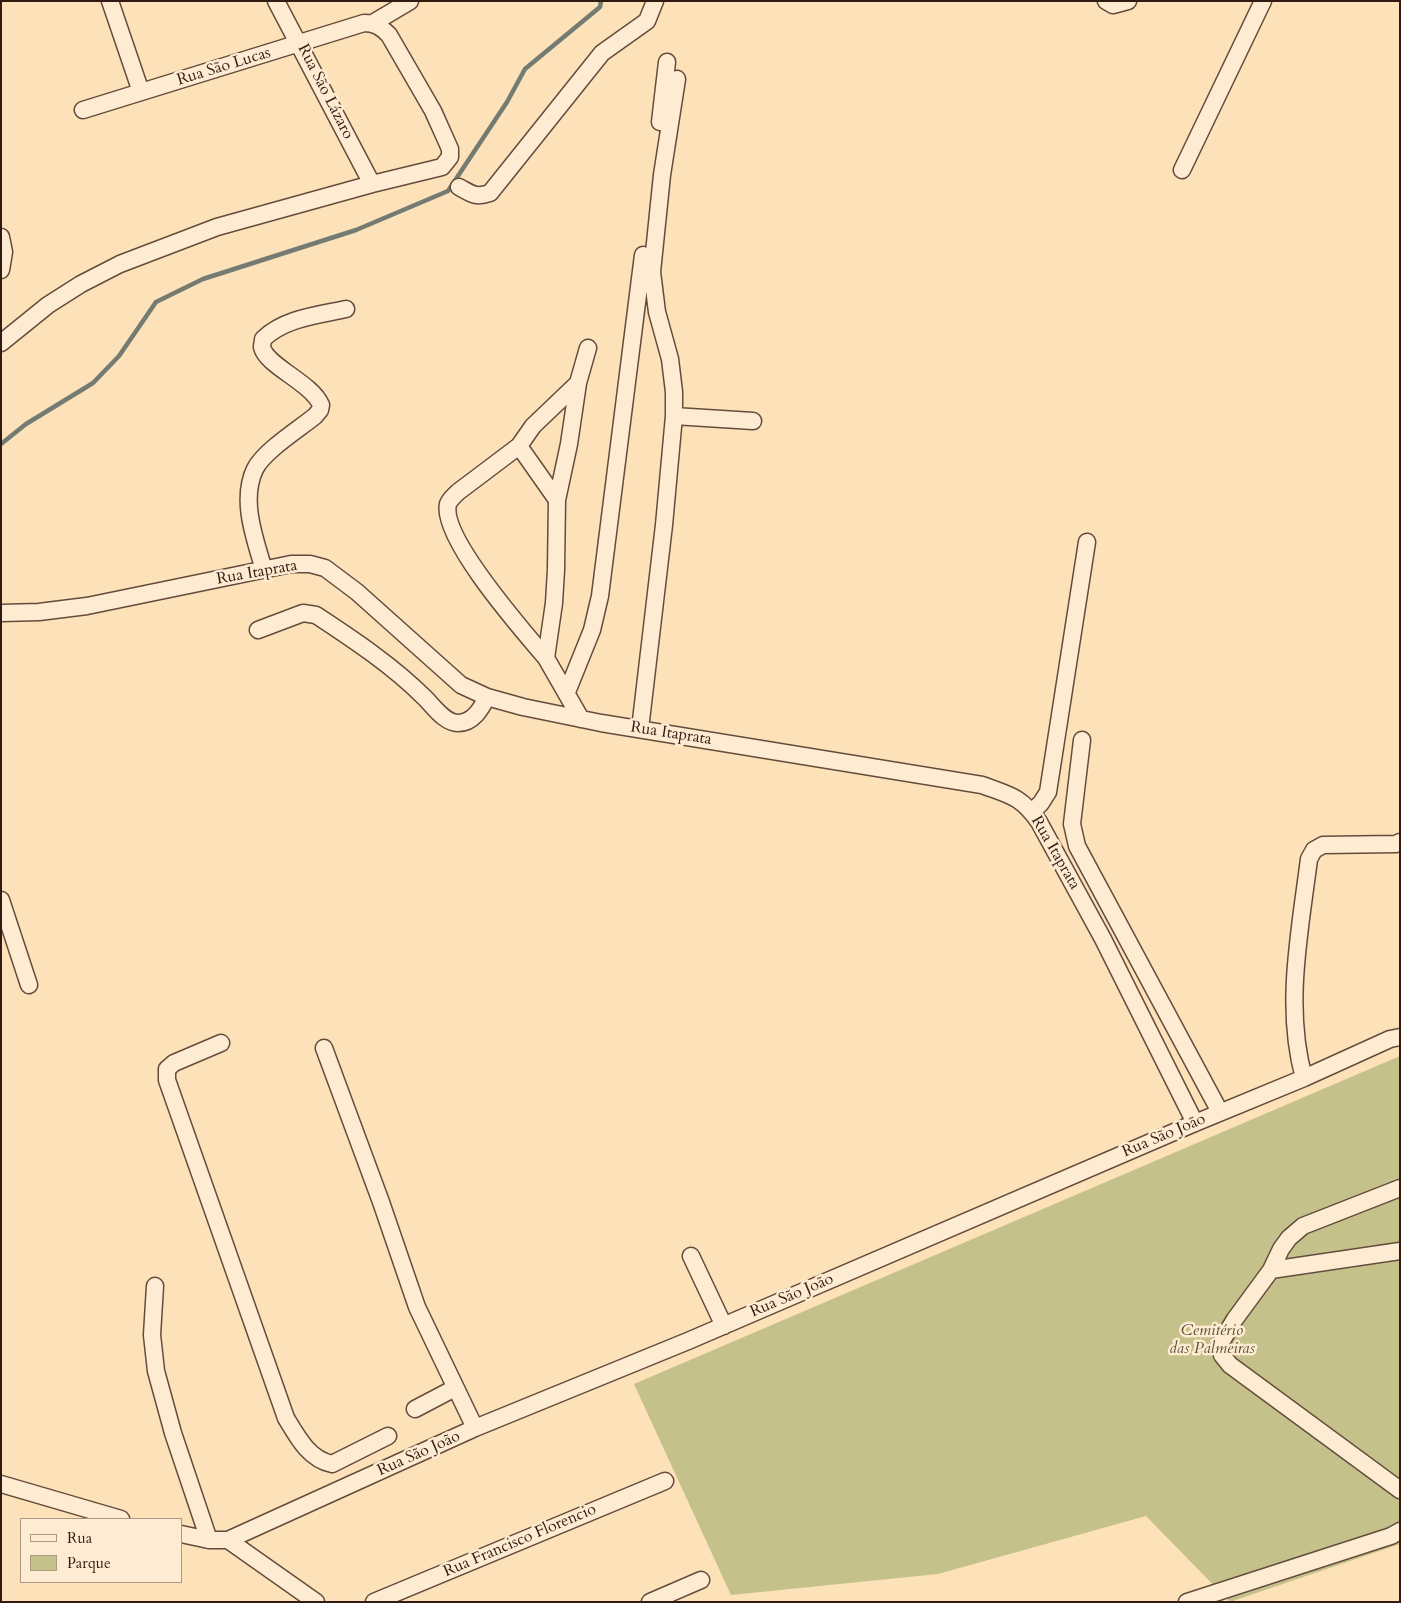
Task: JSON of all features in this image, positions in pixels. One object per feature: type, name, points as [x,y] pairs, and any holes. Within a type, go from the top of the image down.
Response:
[{"type":"street","points":[[110,1],[141,92]]},
{"type":"street","name":"Rua São Lázaro","points":[[276,1],[372,184]]},
{"type":"street","name":"Rua São Lucas","points":[[83,110],[369,23],[410,1]]},
{"type":"street","points":[[459,186],[474,195],[490,192],[602,53],[647,21],[655,1]]},
{"type":"street","points":[[1106,1],[1113,5],[1128,1]]},
{"type":"street","points":[[1182,170],[1263,1]]},
{"type":"street","points":[[1,343],[48,305],[81,284],[120,264],[216,227],[372,184],[442,167],[450,157],[448,144],[433,111],[389,35],[381,27],[369,23]]},
{"type":"street","points":[[567,692],[592,630],[600,596],[667,62]]},
{"type":"street","points":[[640,729],[664,525],[674,416],[674,392],[670,360],[657,312],[652,272],[662,175],[677,79]]},
{"type":"street","points":[[1,237],[4,252],[1,270]]},
{"type":"street","points":[[264,570],[253,534],[249,502],[250,484],[256,468],[268,453],[315,416],[320,410],[321,405],[313,392],[268,357],[262,347],[263,339],[271,331],[297,319],[346,309]]},
{"type":"street","points":[[546,658],[556,578],[557,500],[570,444],[578,383],[588,348]]},
{"type":"street","points":[[578,383],[533,426],[519,446],[458,492],[448,505],[452,524],[460,545],[497,599],[546,658],[581,719]]},
{"type":"street","points":[[674,416],[752,421]]},
{"type":"street","points":[[519,446],[557,500]]},
{"type":"street","points":[[1032,812],[1048,792],[1087,542]]},
{"type":"street","name":"Rua Itaprata","points":[[1,613],[39,612],[87,606],[291,564],[310,564],[325,568],[357,592],[461,685],[487,696],[523,707],[581,719],[982,785],[1016,797],[1032,812],[1103,939],[1195,1123]]},
{"type":"street","points":[[258,630],[303,613],[316,615],[397,672],[446,719],[457,723],[469,720],[474,716],[480,710],[487,696]]},
{"type":"street","points":[[1082,740],[1072,824],[1077,846],[1220,1112]]},
{"type":"street","points":[[1304,1078],[1298,1056],[1294,977],[1309,859],[1314,850],[1323,845],[1396,844],[1400,842]]},
{"type":"street","points":[[1,900],[29,985]]},
{"type":"street","name":"Rua São João","points":[[182,1534],[209,1540],[228,1540],[476,1428],[724,1326],[1400,1036]]},
{"type":"street","points":[[221,1043],[174,1063],[167,1069],[166,1080],[286,1418],[308,1450],[317,1459],[332,1464],[388,1436]]},
{"type":"street","points":[[324,1048],[381,1202],[417,1307],[476,1428]]},
{"type":"street","points":[[1400,1188],[1303,1226],[1289,1238],[1281,1249],[1271,1270],[1220,1344],[1222,1355],[1230,1365],[1400,1490]]},
{"type":"street","points":[[1271,1270],[1400,1251]]},
{"type":"street","points":[[691,1256],[724,1326]]},
{"type":"street","points":[[155,1286],[152,1335],[156,1371],[173,1433],[209,1540]]},
{"type":"street","points":[[415,1409],[455,1388]]},
{"type":"street","points":[[332,1464],[343,1488]]},
{"type":"street","name":"Rua Francisco Florencio","points":[[374,1602],[665,1481]]},
{"type":"street","points":[[1,1484],[118,1518]]},
{"type":"street","points":[[1188,1602],[1391,1536],[1400,1531]]},
{"type":"street","points":[[228,1540],[316,1602]]},
{"type":"street","points":[[650,1602],[701,1580]]},
{"type":"green space","name":"Cemitério das Palmeiras","points":[[1400,1056],[1400,1544],[1230,1602],[1146,1516],[938,1574],[731,1595],[634,1384]]},
{"type":"waterway","points":[[1,444],[26,424],[93,383],[119,356],[156,302],[203,279],[356,230],[448,191],[507,102],[525,69],[600,7],[601,1]]}]
